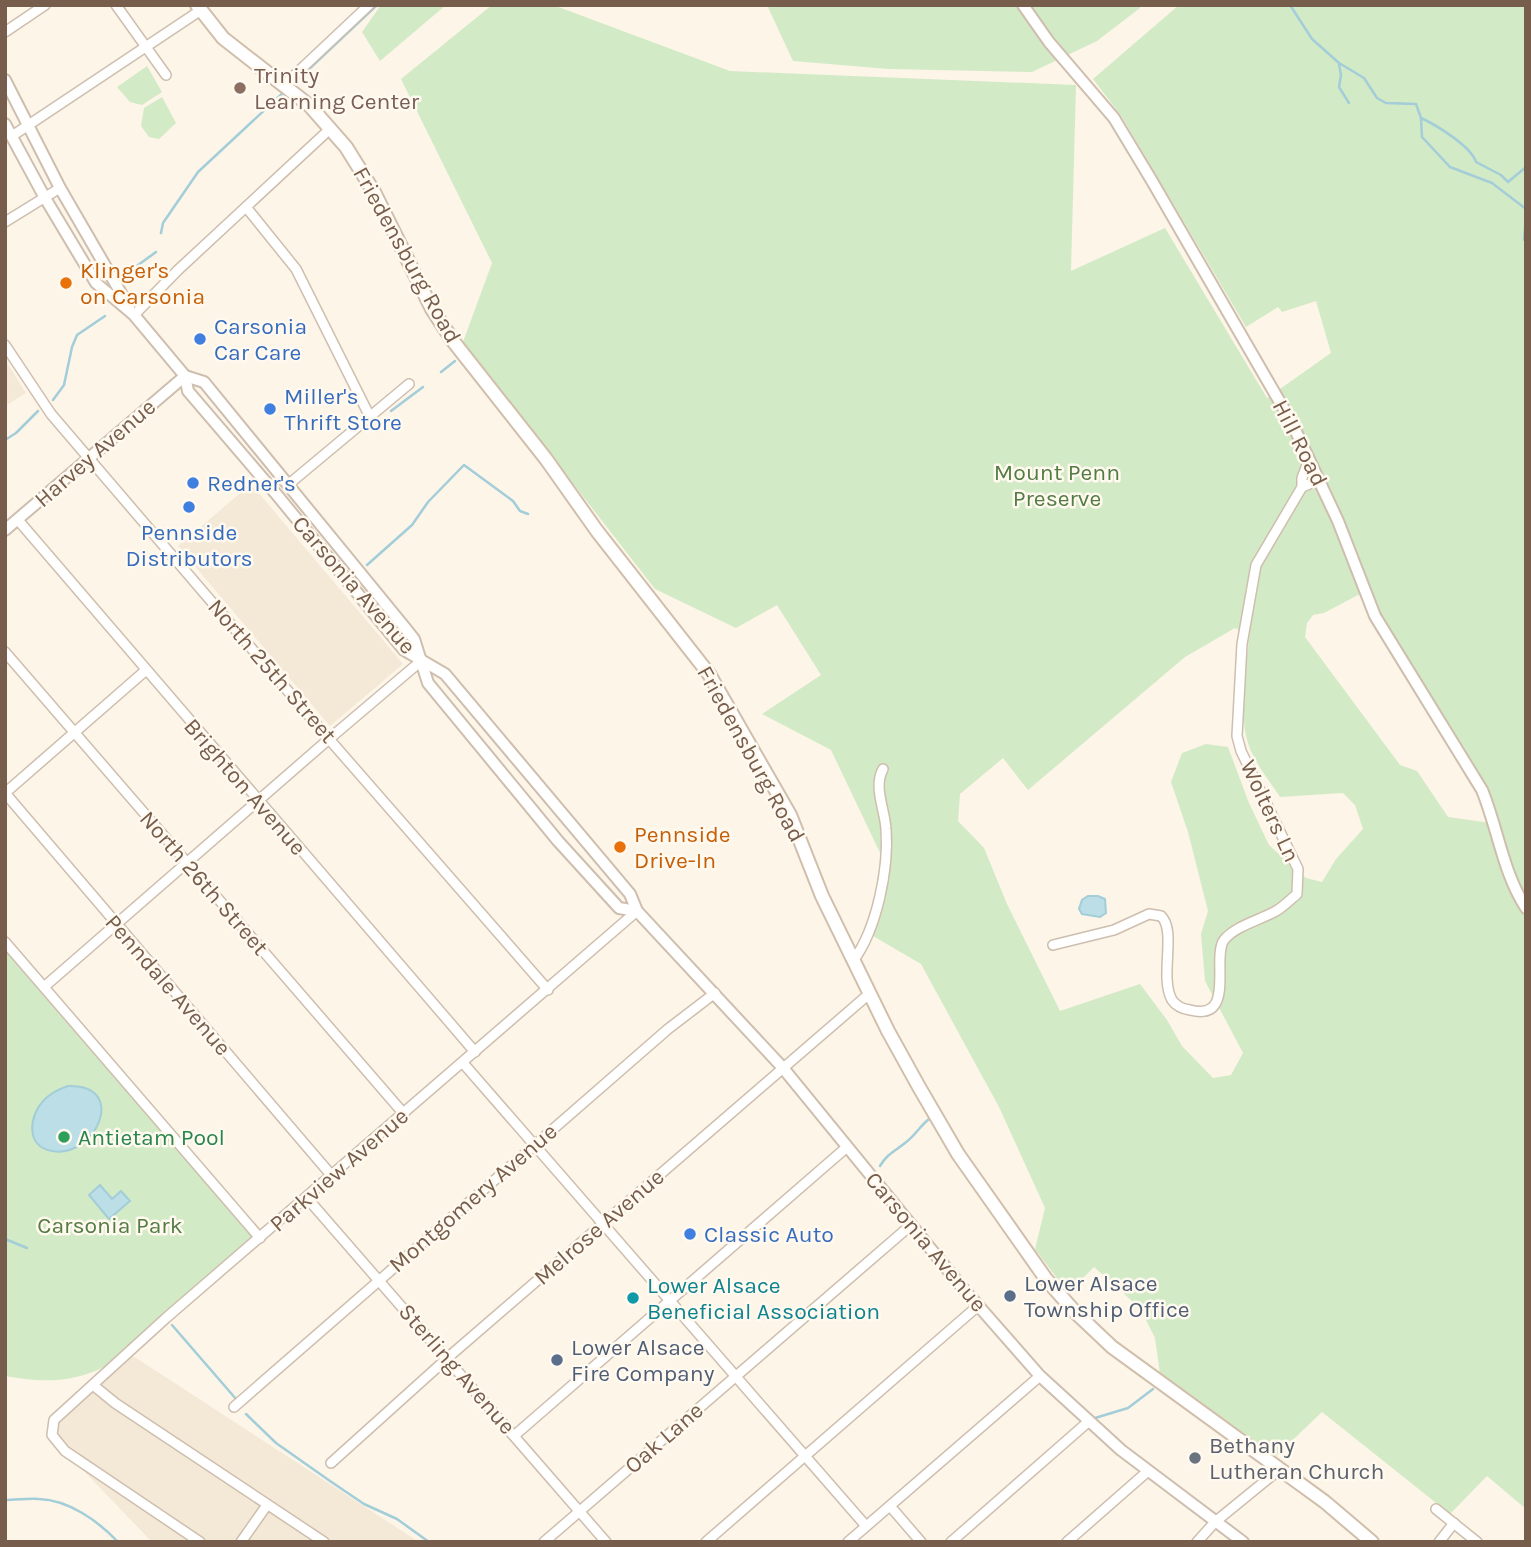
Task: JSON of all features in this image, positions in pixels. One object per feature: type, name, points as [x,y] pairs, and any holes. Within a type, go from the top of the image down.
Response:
[{"type":"main road","name":"Friedensburg Road","points":[[199,8],[223,38],[310,106],[331,128],[359,166],[428,300],[453,341],[546,459],[618,559],[695,653],[790,816],[822,895],[853,961],[919,1087],[958,1154],[1064,1301],[1112,1347],[1331,1506],[1372,1542]]},
{"type":"street","points":[[5,32],[45,5]]},
{"type":"street","points":[[116,5],[166,75]]},
{"type":"street","points":[[284,85],[369,5]]},
{"type":"street","name":"Hill Road","points":[[1023,5],[1049,42],[1114,118],[1268,381],[1319,480],[1375,616],[1482,790],[1510,881],[1526,908]]},
{"type":"street","points":[[12,136],[146,47],[199,8]]},
{"type":"street","name":"Carsonia Avenue","points":[[5,80],[60,188],[134,316]]},
{"type":"street","name":"Carsonia Avenue","points":[[5,124],[96,283],[134,316],[185,376],[188,391],[404,650],[445,674],[630,894],[637,911],[783,1068],[911,1225],[1040,1376],[1088,1422],[1242,1542]]},
{"type":"street","points":[[134,316],[177,270],[331,128]]},
{"type":"street","points":[[5,222],[60,188]]},
{"type":"street","points":[[247,207],[296,269],[370,417]]},
{"type":"street","name":"North 25th Street","points":[[5,345],[49,412],[548,990]]},
{"type":"street","name":"Carsonia Avenue","points":[[185,376],[204,382],[414,639],[428,683],[558,841],[619,908],[637,911]]},
{"type":"street","name":"Harvey Avenue","points":[[5,530],[185,376]]},
{"type":"street","points":[[289,484],[409,384]]},
{"type":"street","points":[[1309,460],[1302,478],[1302,487],[1319,480]]},
{"type":"street","name":"Wolters Ln","points":[[1053,945],[1114,930],[1149,914],[1161,916],[1167,926],[1167,978],[1173,1002],[1182,1008],[1205,1011],[1219,996],[1220,953],[1224,941],[1233,933],[1278,910],[1297,894],[1298,869],[1241,751],[1237,736],[1242,644],[1256,565],[1302,487]]},
{"type":"street","name":"Brighton Avenue","points":[[18,520],[475,1052]]},
{"type":"street","name":"North 26th Street","points":[[5,652],[404,1114]]},
{"type":"street","points":[[44,987],[421,661]]},
{"type":"street","points":[[5,793],[145,671]]},
{"type":"street","points":[[853,961],[861,950],[871,924],[884,875],[886,828],[878,783],[883,769]]},
{"type":"street","name":"Penndale Avenue","points":[[5,793],[332,1176]]},
{"type":"street","name":"Parkview Avenue","points":[[200,1542],[65,1451],[52,1435],[54,1420],[166,1318],[637,911]]},
{"type":"street","points":[[5,942],[260,1238]]},
{"type":"street","name":"Montgomery Avenue","points":[[233,1407],[668,1029],[715,993]]},
{"type":"street","name":"Melrose Avenue","points":[[331,1463],[447,1359],[869,994]]},
{"type":"street","points":[[463,1063],[866,1526]]},
{"type":"street","points":[[515,1435],[846,1147]]},
{"type":"street","name":"Sterling Avenue","points":[[307,1198],[606,1542]]},
{"type":"street","name":"Oak Lane","points":[[544,1542],[911,1225]]},
{"type":"street","points":[[706,1542],[979,1305]]},
{"type":"street","points":[[848,1542],[1040,1376]]},
{"type":"street","points":[[93,1385],[115,1403],[324,1542]]},
{"type":"street","points":[[951,1542],[1088,1422]]},
{"type":"street","points":[[1197,1542],[1215,1522],[1280,1469]]},
{"type":"street","points":[[1067,1542],[1148,1471]]},
{"type":"street","points":[[241,1542],[267,1505]]},
{"type":"street","points":[[890,1506],[921,1542]]},
{"type":"street","points":[[1436,1508],[1477,1542]]},
{"type":"street","points":[[1439,1542],[1454,1522]]},
{"type":"shaded area","points":[[5,360],[26,393],[5,406]]},
{"type":"shaded area","points":[[251,484],[403,664],[330,726],[178,546]]},
{"type":"shaded area","points":[[127,1355],[136,1358],[419,1542],[152,1542],[56,1442],[54,1420]]},
{"type":"green space","points":[[381,5],[446,5],[380,61],[362,32]]},
{"type":"green space","name":"Mount Penn Preserve","points":[[492,5],[553,5],[730,71],[1076,85],[1071,271],[1165,228],[1267,398],[1331,353],[1316,301],[1282,312],[1278,307],[1246,327],[1122,117],[1093,79],[1179,5],[1526,5],[1526,1509],[1487,1476],[1450,1514],[1322,1412],[1276,1456],[1160,1374],[1155,1338],[1140,1308],[1094,1267],[1068,1293],[1035,1249],[1045,1208],[999,1107],[921,964],[873,936],[882,857],[831,750],[762,714],[821,675],[777,605],[736,628],[655,589],[463,342],[492,263],[401,79]],"holes":[[[1360,594],[1413,690],[1479,792],[1491,823],[1448,817],[1417,771],[1400,765],[1305,637],[1307,623],[1313,615],[1324,613]],[[1235,628],[1249,635],[1244,727],[1253,755],[1262,771],[1280,797],[1343,793],[1355,805],[1363,829],[1336,859],[1322,882],[1306,878],[1269,845],[1249,803],[1228,747],[1206,744],[1182,753],[1171,782],[1188,832],[1208,911],[1201,934],[1205,981],[1243,1053],[1231,1075],[1213,1078],[1182,1046],[1167,1020],[1140,984],[1060,1011],[1007,904],[984,848],[958,821],[960,794],[1003,758],[1028,790],[1185,657]]]},
{"type":"green space","points":[[767,5],[1140,5],[1140,8],[1097,41],[1032,72],[889,69],[793,61]]},
{"type":"green space","points":[[147,66],[162,92],[142,105],[130,102],[117,87]]},
{"type":"green space","points":[[162,97],[176,123],[159,139],[149,137],[141,126],[144,108]]},
{"type":"green space","name":"Carsonia Park","points":[[5,942],[260,1238],[127,1355],[96,1371],[68,1379],[39,1380],[5,1376]]},
{"type":"water","points":[[1088,896],[1105,899],[1106,913],[1100,917],[1082,914],[1079,909],[1082,900]]},
{"type":"water","points":[[68,1086],[87,1089],[97,1096],[101,1108],[99,1121],[82,1144],[68,1150],[52,1151],[37,1143],[32,1130],[33,1122],[39,1106],[55,1092]]},
{"type":"water","points":[[100,1185],[112,1199],[121,1191],[130,1201],[109,1219],[89,1195]]},
{"type":"waterway","points":[[290,87],[377,5]]},
{"type":"waterway","points":[[1290,5],[1312,39],[1339,63],[1364,78],[1377,98],[1386,103],[1416,104],[1421,118],[1452,137],[1467,149],[1476,162],[1501,175],[1508,182],[1526,167]]},
{"type":"waterway","points":[[1339,64],[1339,87],[1349,103]]},
{"type":"waterway","points":[[161,233],[163,223],[198,172],[285,91]]},
{"type":"waterway","points":[[1421,118],[1422,137],[1450,167],[1492,183],[1526,209]]},
{"type":"waterway","points":[[1524,240],[1526,215]]},
{"type":"waterway","points":[[123,276],[156,252]]},
{"type":"waterway","points":[[53,400],[64,385],[77,335],[105,316]]},
{"type":"waterway","points":[[441,372],[455,361]]},
{"type":"waterway","points":[[391,411],[423,387]]},
{"type":"waterway","points":[[5,440],[38,411]]},
{"type":"waterway","points":[[367,565],[412,525],[428,502],[464,465],[513,501],[520,511],[528,514]]},
{"type":"waterway","points":[[880,1166],[929,1119]]},
{"type":"waterway","points":[[5,1239],[27,1248]]},
{"type":"waterway","points":[[172,1325],[236,1399]]},
{"type":"waterway","points":[[1095,1418],[1128,1408],[1153,1389]]},
{"type":"waterway","points":[[246,1414],[276,1443],[330,1481],[364,1504],[397,1519],[429,1542]]},
{"type":"waterway","points":[[5,1500],[35,1499],[61,1503],[92,1519],[118,1542]]},
{"type":"place","name":"Trinity Learning Center","points":[[240,88]]},
{"type":"place","name":"Klinger's on Carsonia","points":[[66,283]]},
{"type":"place","name":"Carsonia Car Care","points":[[200,339]]},
{"type":"place","name":"Miller's Thrift Store","points":[[270,409]]},
{"type":"place","name":"Redner's","points":[[193,483]]},
{"type":"place","name":"Pennside Distributors","points":[[189,507]]},
{"type":"place","name":"Pennside Drive-In","points":[[620,847]]},
{"type":"place","name":"Antietam Pool","points":[[64,1137]]},
{"type":"place","name":"Classic Auto","points":[[690,1234]]},
{"type":"place","name":"Lower Alsace Township Office","points":[[1010,1296]]},
{"type":"place","name":"Lower Alsace Beneficial Association","points":[[633,1298]]},
{"type":"place","name":"Lower Alsace Fire Company","points":[[557,1360]]},
{"type":"place","name":"Bethany Lutheran Church","points":[[1195,1458]]}]
